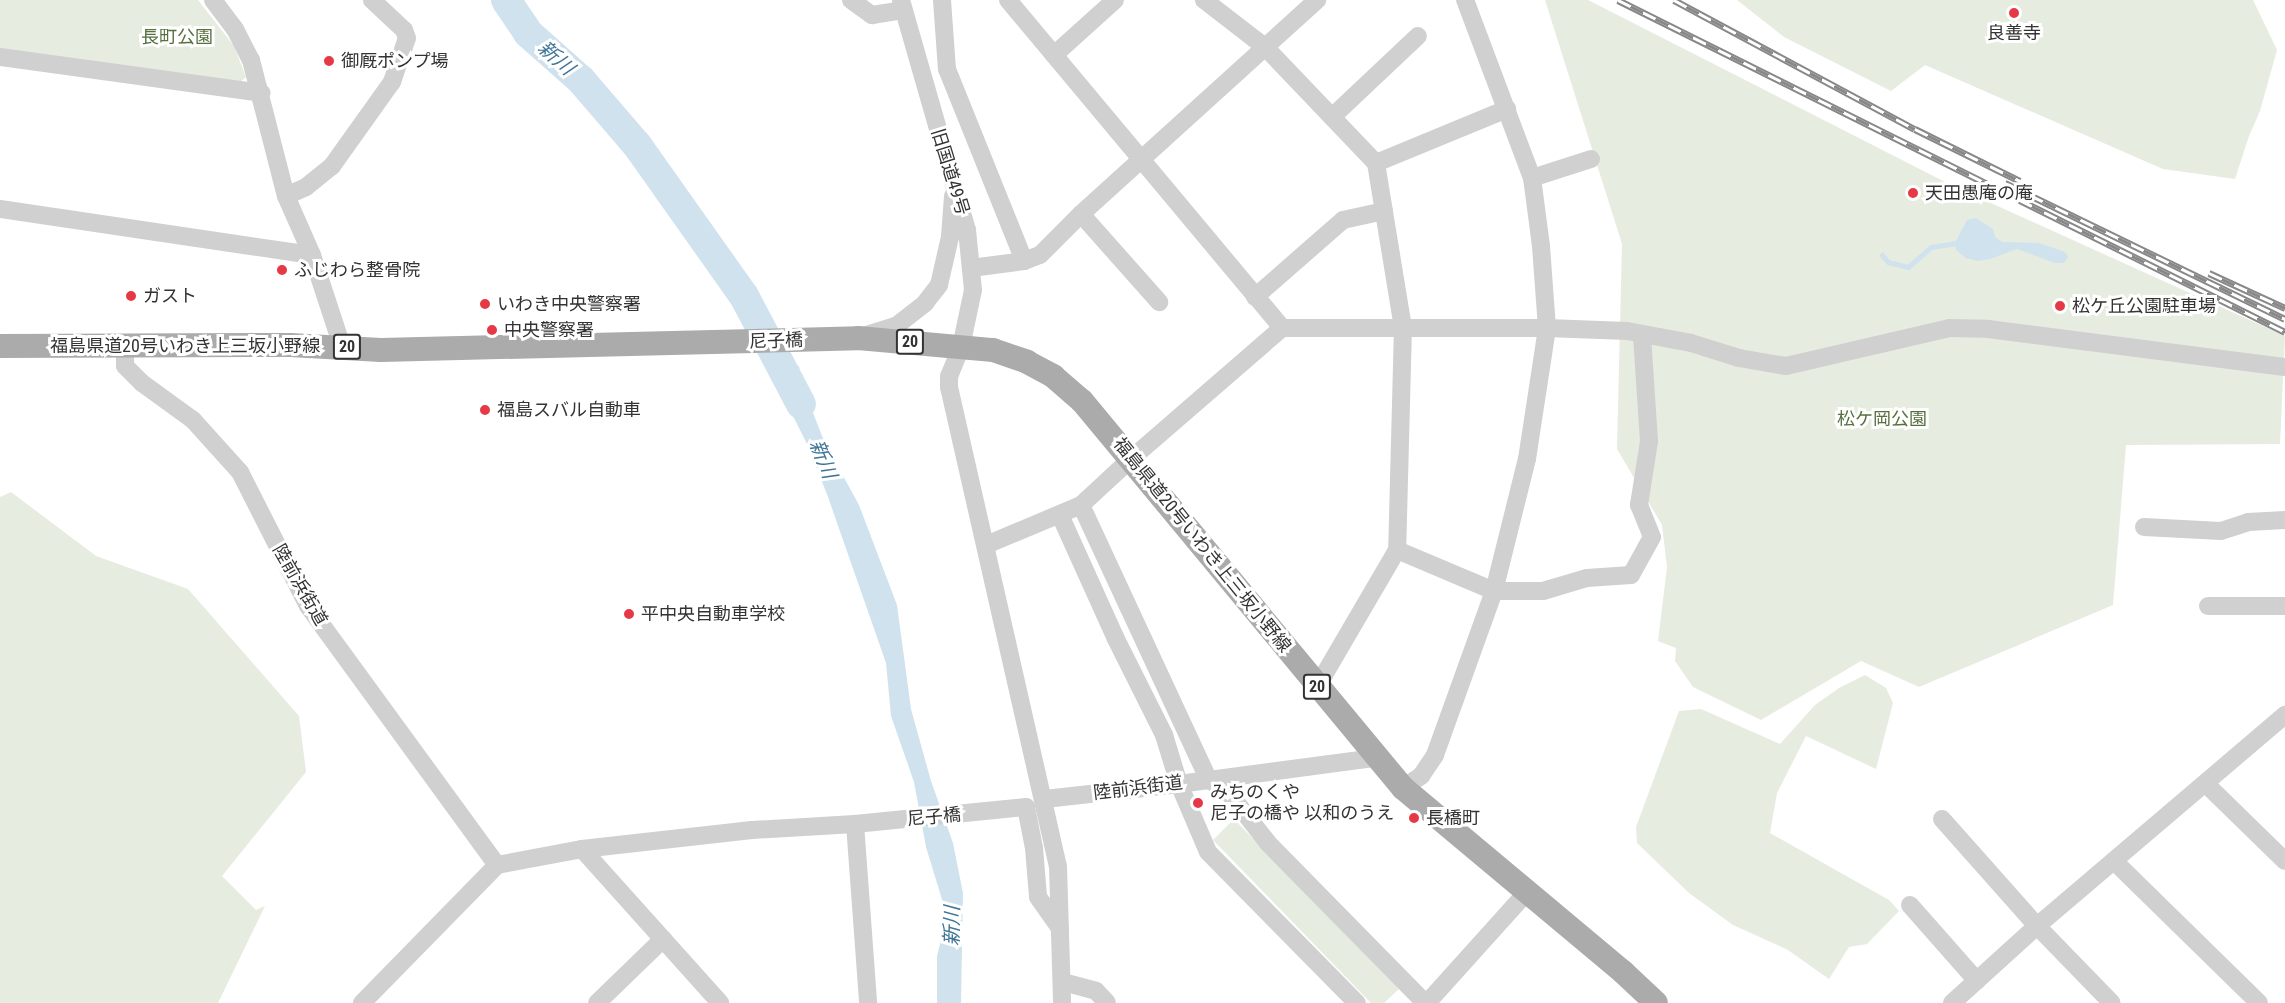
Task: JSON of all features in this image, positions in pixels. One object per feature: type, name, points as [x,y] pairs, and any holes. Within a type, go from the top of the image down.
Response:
[{"type":"main road","name":"尼子橋","points":[[694,343],[858,338]]},
{"type":"main road","name":"20","points":[[858,338],[961,347]]},
{"type":"main road","name":"福島県道20号いわき上三坂小野線","points":[[0,346],[125,344],[342,346],[381,350],[694,343]]},
{"type":"main road","name":"福島県道20号いわき上三坂小野線","points":[[961,347],[993,350],[1027,362],[1053,376],[1082,401],[1132,458],[1375,758],[1402,788],[1623,972],[1656,1003]]},
{"type":"street","points":[[213,0],[235,29],[251,60],[262,93],[286,196],[312,255],[342,346]]},
{"type":"street","points":[[286,196],[306,187],[332,166],[392,82],[407,38],[404,30],[372,0]]},
{"type":"street","points":[[851,0],[872,15],[902,5]]},
{"type":"street","points":[[942,0],[947,69],[1024,261]]},
{"type":"street","points":[[1008,0],[1282,328]]},
{"type":"street","points":[[1054,55],[1114,0]]},
{"type":"street","points":[[1204,0],[1266,48],[1376,163],[1384,211],[1403,327],[1396,550],[1317,687]]},
{"type":"street","points":[[971,268],[1024,261],[1040,255],[1081,214],[1317,0]]},
{"type":"street","points":[[1402,788],[1420,776],[1434,755],[1494,591],[1527,459],[1547,328],[1541,246],[1532,178],[1465,0]]},
{"type":"street","name":"旧国道49号","points":[[902,5],[967,230],[973,290],[961,347],[949,376],[949,387],[986,545],[1008,655],[1045,799],[1058,866],[1062,1003]]},
{"type":"street","points":[[1332,117],[1418,36]]},
{"type":"street","points":[[0,57],[262,93]]},
{"type":"street","points":[[1376,163],[1507,109]]},
{"type":"street","points":[[1532,178],[1591,159]]},
{"type":"street","points":[[858,338],[896,326],[925,303],[939,285],[950,237],[953,185]]},
{"type":"street","points":[[0,209],[312,255]]},
{"type":"street","points":[[1256,297],[1343,220],[1384,211]]},
{"type":"street","points":[[1081,214],[1159,302]]},
{"type":"street","points":[[986,545],[1082,505],[1132,458],[1282,328],[1627,330],[1691,343],[1739,358],[1785,366],[1949,328],[2033,333],[2285,367]]},
{"type":"street","points":[[1396,550],[1494,591],[1544,591],[1587,578],[1631,575],[1652,537],[1639,505],[1649,441],[1642,334]]},
{"type":"street","name":"陸前浜街道","points":[[125,344],[125,366],[142,383],[193,420],[240,472],[308,606],[497,865]]},
{"type":"street","points":[[1082,505],[1208,779],[1229,793],[1268,843],[1426,1003],[1527,892]]},
{"type":"street","points":[[1060,514],[1115,637],[1164,735],[1179,784],[1208,852],[1357,1003]]},
{"type":"street","points":[[2144,527],[2221,531],[2248,522],[2285,520]]},
{"type":"street","points":[[2208,606],[2285,606]]},
{"type":"street","points":[[1960,1001],[1977,981],[2037,926],[2285,715]]},
{"type":"street","name":"陸前浜街道","points":[[1045,799],[1375,758]]},
{"type":"street","points":[[2206,784],[2285,861]]},
{"type":"street","name":"尼子橋","points":[[497,865],[582,849],[752,830],[855,824],[1026,807],[1034,849],[1038,897],[1060,928]]},
{"type":"street","points":[[1942,819],[2037,926],[2112,1003]]},
{"type":"street","points":[[855,824],[868,1003]]},
{"type":"street","points":[[582,849],[720,1003]]},
{"type":"street","points":[[2114,861],[2259,1003]]},
{"type":"street","points":[[362,1003],[497,865]]},
{"type":"street","points":[[1910,905],[1977,981]]},
{"type":"street","points":[[597,1003],[663,939]]},
{"type":"street","points":[[1063,982],[1096,991],[1107,1003]]},
{"type":"green space","name":"長町公園","points":[[0,0],[198,0],[234,46],[246,77],[239,83],[0,49]]},
{"type":"green space","name":"松ケ岡公園","points":[[1545,0],[1588,0],[1951,185],[2285,336],[2280,444],[2126,445],[2113,605],[1919,687],[1861,661],[1761,720],[1693,687],[1675,661],[1676,648],[1658,641],[1667,567],[1662,525],[1617,449],[1622,244]]},
{"type":"green space","points":[[1737,0],[2253,0],[2277,50],[2260,111],[2235,179],[2163,169],[1925,65],[1891,91],[1784,37]]},
{"type":"green space","points":[[11,492],[96,556],[188,589],[299,716],[306,772],[222,876],[256,910],[265,906],[218,1003],[0,1003],[0,497]]},
{"type":"green space","points":[[1865,675],[1886,688],[1893,703],[1876,769],[1806,736],[1777,793],[1770,833],[1889,900],[1899,911],[1867,944],[1849,947],[1829,979],[1788,950],[1733,925],[1689,893],[1637,843],[1636,827],[1679,711],[1701,709],[1780,744],[1815,705],[1839,688]]},
{"type":"green space","points":[[1234,819],[1399,989],[1384,1003],[1371,1003],[1213,840]]},
{"type":"water","points":[[1976,218],[1993,229],[1995,237],[2002,242],[2039,243],[2065,252],[2068,257],[2064,263],[2055,263],[2017,249],[1990,259],[1978,261],[1966,258],[1956,250],[1955,243],[1967,220]]},
{"type":"water","points":[[799,366],[803,387],[824,441],[859,505],[897,605],[911,709],[931,781],[953,843],[963,893],[961,1003],[937,1003],[937,956],[947,916],[926,847],[914,782],[891,716],[886,663],[808,446],[769,368]]},
{"type":"waterway","name":"新川","points":[[506,0],[528,33],[581,80],[637,145],[744,296],[801,404]]},
{"type":"waterway","points":[[1882,255],[1888,262],[1908,267],[1931,247],[1955,243]]},
{"type":"railway","points":[[1618,0],[2285,332]]},
{"type":"railway","points":[[1674,0],[1915,129],[2020,181]]},
{"type":"railway","points":[[2005,183],[2285,319]]},
{"type":"railway","points":[[2209,273],[2285,308]]},
{"type":"place","name":"良善寺","points":[[2014,13]]},
{"type":"place","name":"御厩ポンプ場","points":[[329,61]]},
{"type":"place","name":"天田愚庵の庵","points":[[1913,193]]},
{"type":"place","name":"ふじわら整骨院","points":[[282,270]]},
{"type":"place","name":"ガスト","points":[[131,296]]},
{"type":"place","name":"いわき中央警察署","points":[[485,304]]},
{"type":"place","name":"松ケ丘公園駐車場","points":[[2060,306]]},
{"type":"place","name":"中央警察署","points":[[492,330]]},
{"type":"place","name":"福島スバル自動車","points":[[485,410]]},
{"type":"place","name":"平中央自動車学校","points":[[629,614]]},
{"type":"place","name":"みちのくや 尼子の橋や 以和のうえ","points":[[1198,803]]},
{"type":"place","name":"長橋町","points":[[1414,818]]}]
